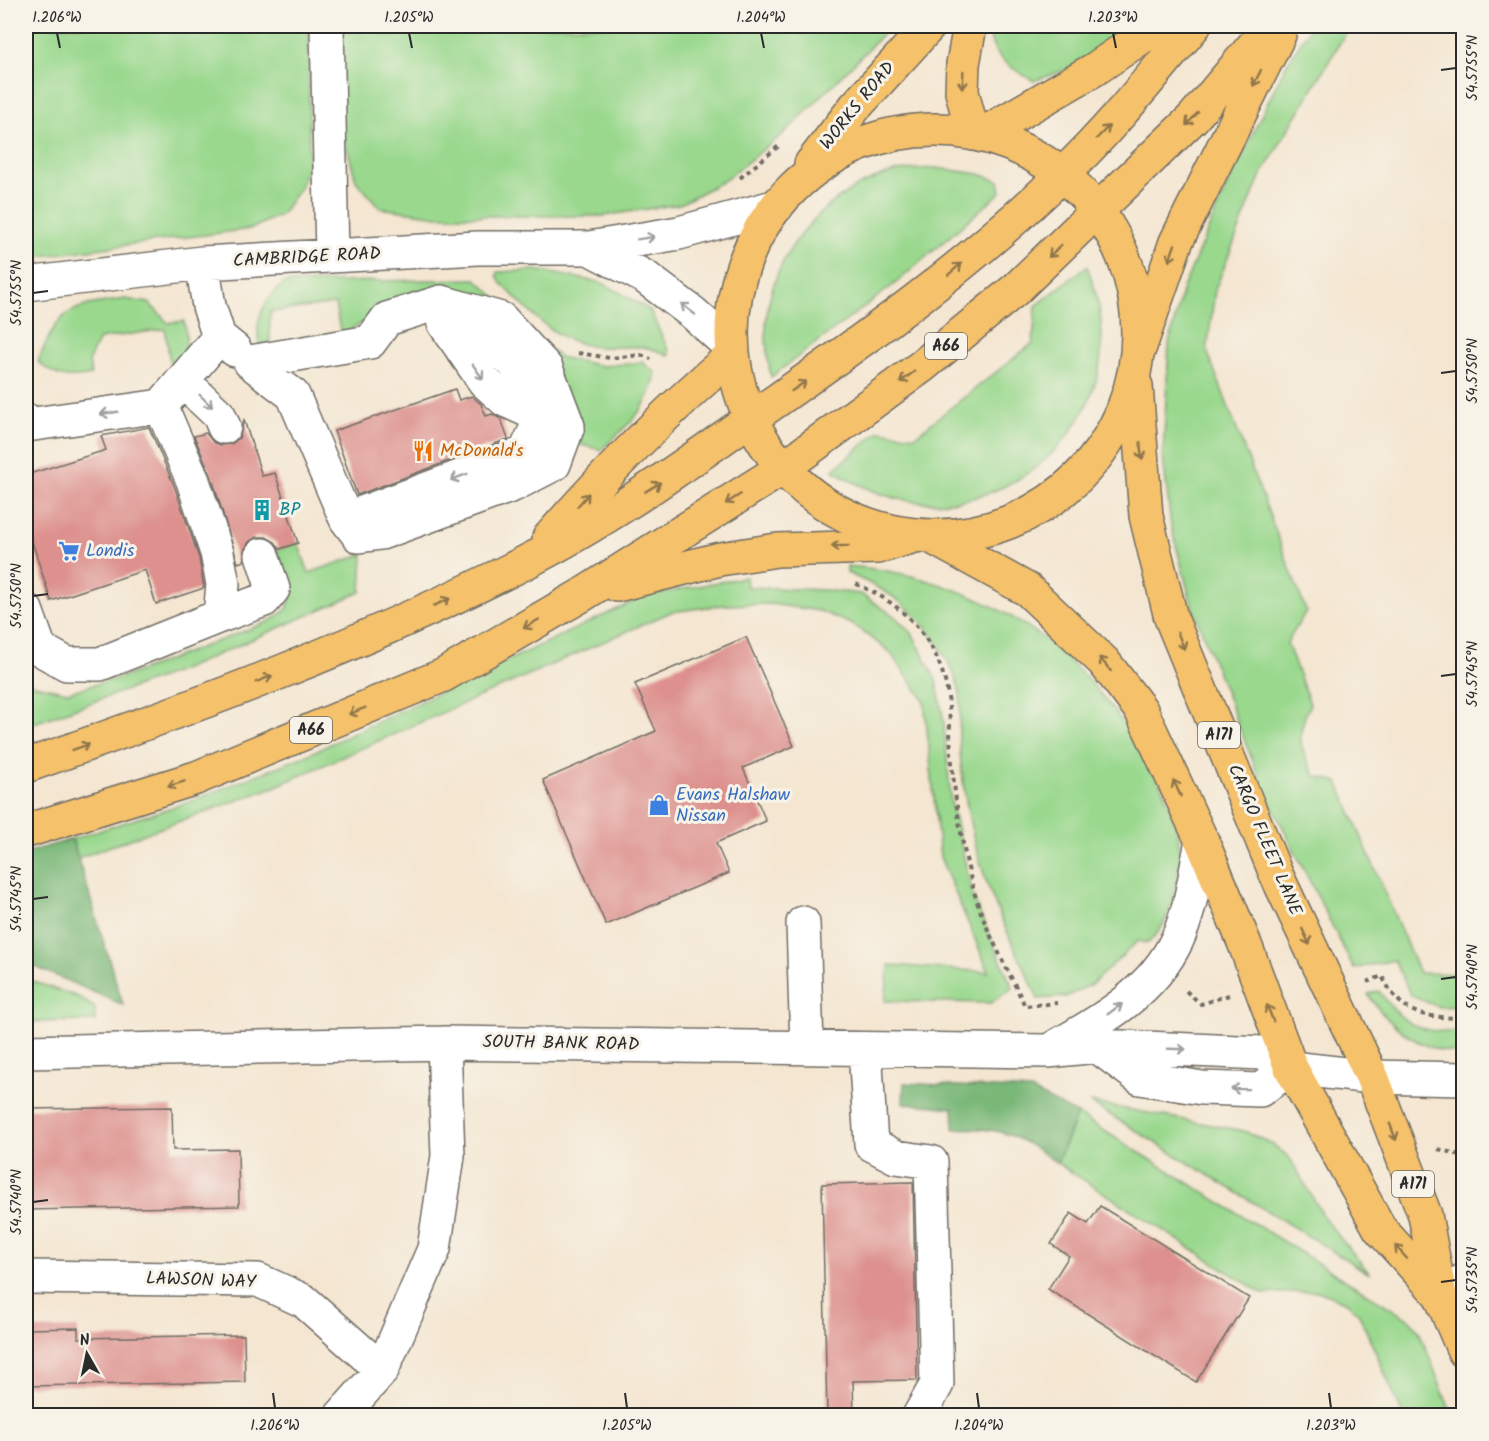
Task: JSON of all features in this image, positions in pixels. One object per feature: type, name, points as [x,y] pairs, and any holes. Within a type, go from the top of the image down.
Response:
[{"type":"main road","name":"WORKS ROAD","points":[[784,198],[855,107],[929,26]]},
{"type":"main road","points":[[970,26],[963,64],[962,92],[977,134]]},
{"type":"main road","points":[[977,134],[1077,80],[1158,26]]},
{"type":"main road","points":[[26,766],[212,701],[371,635],[531,560],[684,468],[850,352],[937,284],[1063,175],[1120,114],[1194,26]]},
{"type":"main road","name":"A66","points":[[26,831],[196,778],[444,675],[582,595],[783,468],[921,367],[1016,289],[1193,118],[1270,26]]},
{"type":"main road","points":[[1136,362],[1138,321],[1132,282],[1114,236],[1097,210],[1063,175],[1019,148],[977,134],[919,131],[876,139],[845,152],[817,168],[784,198],[759,231],[746,258],[737,287],[732,318],[732,351],[739,388],[751,419],[783,468],[811,494],[844,515],[880,529],[924,536],[965,534],[1000,526],[1033,511],[1062,491],[1088,467],[1109,438],[1125,406],[1136,362],[1176,242],[1283,26]]},
{"type":"main road","points":[[531,560],[609,470],[732,351]]},
{"type":"main road","name":"CARGO FLEET LANE","points":[[1136,362],[1146,516],[1171,618],[1276,874],[1372,1077],[1425,1215],[1451,1298],[1464,1351]]},
{"type":"main road","name":"A66","points":[[582,595],[654,574],[720,559],[777,550],[878,547],[924,536]]},
{"type":"main road","name":"CARGO FLEET LANE","points":[[924,536],[1028,590],[1104,662],[1141,710],[1202,841],[1291,1068],[1380,1229],[1451,1298]]},
{"type":"street","points":[[327,26],[332,256]]},
{"type":"street","name":"CAMBRIDGE ROAD","points":[[26,284],[202,263],[478,248],[589,248],[679,233],[784,198]]},
{"type":"street","name":"CAMBRIDGE ROAD","points":[[589,248],[645,277],[693,313],[732,351]]},
{"type":"street","points":[[202,263],[209,306],[219,337],[293,395],[346,519],[359,536],[381,533],[513,485],[554,464],[568,426],[546,368],[501,319],[441,302],[387,319],[370,342]]},
{"type":"street","points":[[250,362],[370,342],[451,322],[478,330],[513,362],[537,395],[538,425],[525,453],[346,519]]},
{"type":"street","points":[[26,424],[161,406],[219,337]]},
{"type":"street","points":[[183,381],[213,407],[224,427]]},
{"type":"street","points":[[161,406],[192,481],[217,553],[223,584],[220,616]]},
{"type":"street","points":[[26,610],[40,649],[67,664],[100,664],[264,600],[273,589],[262,555]]},
{"type":"street","points":[[1048,1051],[1092,1026],[1142,990],[1160,970],[1177,940],[1186,915],[1202,841]]},
{"type":"street","points":[[803,923],[807,1047]]},
{"type":"street","points":[[342,1416],[382,1370],[434,1249],[448,1156],[444,1043]]},
{"type":"street","name":"SOUTH BANK ROAD","points":[[26,1052],[444,1043],[1048,1051],[1097,1046],[1263,1053],[1291,1068],[1372,1077],[1464,1079]]},
{"type":"street","points":[[865,1049],[871,1144],[896,1157],[931,1162],[937,1384],[919,1416]]},
{"type":"street","name":"LAWSON WAY","points":[[26,1277],[258,1280],[304,1301],[382,1370]]},
{"type":"path","points":[[852,582],[876,592],[898,607],[917,625],[932,646],[941,667],[947,691],[951,762],[959,817],[976,900],[1025,1006],[1066,1003]]},
{"type":"path","points":[[1363,984],[1382,976],[1392,997],[1412,1012],[1464,1018]]},
{"type":"path","points":[[1183,989],[1201,1004],[1240,992]]},
{"type":"path","points":[[1428,1146],[1464,1156]]},
{"type":"green space","points":[[26,26],[309,26],[309,160],[301,186],[282,214],[251,229],[26,258]]},
{"type":"green space","points":[[338,26],[891,26],[787,131],[723,181],[680,204],[602,216],[439,216],[380,208],[356,181],[336,107]]},
{"type":"green space","points":[[990,26],[1136,26],[1076,66],[1034,81],[1009,66],[996,53],[990,36]]},
{"type":"green space","points":[[1311,26],[1350,26],[1260,177],[1215,290],[1207,351],[1306,611],[1287,643],[1310,704],[1301,733],[1305,756],[1315,776],[1338,782],[1419,973],[1463,974],[1463,1006],[1439,1007],[1411,996],[1394,960],[1354,969],[1264,790],[1193,609],[1171,526],[1163,456],[1169,343],[1183,288],[1226,188],[1286,65]]},
{"type":"green space","points":[[936,168],[979,174],[999,181],[1001,192],[896,283],[771,377],[766,345],[767,313],[782,264],[795,242],[811,222],[851,190],[899,171]]},
{"type":"green space","points":[[1087,266],[1097,299],[1102,332],[1101,355],[1093,389],[1079,419],[1059,446],[1033,469],[1004,487],[972,498],[938,503],[904,500],[885,495],[833,470],[879,431],[915,436],[1033,343],[1036,306]]},
{"type":"green space","points":[[536,270],[603,283],[650,310],[669,356],[642,347],[586,345],[557,333],[533,315],[500,282],[497,276],[498,272]]},
{"type":"green space","points":[[476,279],[559,357],[603,366],[642,362],[656,373],[648,398],[642,408],[601,450],[575,443],[499,309],[478,293],[445,287],[415,292],[341,335],[335,304],[270,312],[270,342],[260,345],[258,327],[262,311],[271,296],[284,283]]},
{"type":"green space","points":[[125,299],[149,303],[168,323],[184,321],[186,346],[177,359],[170,363],[165,329],[99,339],[89,360],[91,375],[63,376],[38,362],[53,330],[68,313],[78,308]]},
{"type":"green space","points":[[298,543],[309,573],[363,554],[361,592],[180,671],[26,726],[26,680],[35,685],[68,692],[129,675],[268,622],[287,609],[291,597],[277,550]]},
{"type":"green space","points":[[847,566],[901,574],[955,590],[980,600],[1029,628],[1051,644],[1093,685],[1135,740],[1153,770],[1177,829],[1180,860],[1172,903],[1163,925],[1153,938],[1148,943],[1138,941],[1092,984],[1066,997],[1038,999],[996,906],[975,842],[967,808],[960,757],[960,694],[952,670],[931,634],[911,611],[889,594],[847,573]]},
{"type":"green space","points":[[746,577],[747,587],[861,594],[893,615],[912,633],[936,680],[943,716],[951,802],[974,900],[1013,988],[991,1003],[885,1001],[889,965],[989,972],[940,857],[924,700],[890,652],[853,625],[820,611],[770,604],[723,605],[671,612],[274,787],[78,858],[72,839],[189,802],[307,755],[645,596]]},
{"type":"green space","points":[[72,839],[123,1005],[26,963],[26,853]]},
{"type":"green space","points":[[26,979],[78,997],[95,1008],[95,1021],[26,1022]]},
{"type":"green space","points":[[1379,991],[1397,1013],[1414,1025],[1435,1031],[1463,1032],[1463,1053],[1435,1049],[1397,1028],[1386,1018],[1368,994]]},
{"type":"green space","points":[[904,1083],[1031,1090],[1077,1114],[1057,1163],[1020,1140],[997,1131],[954,1129],[953,1108],[903,1103]]},
{"type":"green space","points":[[1089,1102],[1244,1131],[1272,1144],[1289,1157],[1327,1222],[1370,1274]]},
{"type":"green space","points":[[1077,1114],[1410,1320],[1419,1331],[1452,1415],[1403,1415],[1359,1314],[1347,1303],[1318,1291],[1263,1294],[1057,1163]]},
{"type":"building","name":"McDonald's","points":[[455,389],[459,400],[472,396],[481,404],[486,416],[492,414],[501,419],[508,439],[357,495],[334,431]]},
{"type":"building","name":"BP","points":[[244,420],[262,476],[275,473],[298,543],[280,549],[275,542],[266,537],[256,537],[249,542],[244,551],[244,561],[238,563],[211,475],[194,436],[206,433],[213,442],[221,445],[231,444],[239,438]]},
{"type":"building","points":[[149,427],[175,488],[199,558],[204,588],[156,604],[145,570],[51,601],[26,523],[26,475],[106,450],[101,436]]},
{"type":"building","points":[[746,637],[794,746],[743,768],[766,821],[716,843],[729,873],[606,925],[543,780],[656,731],[635,684]]},
{"type":"building","points":[[172,1107],[173,1150],[238,1149],[239,1206],[26,1210],[26,1109]]},
{"type":"building","points":[[913,1182],[917,1380],[853,1381],[854,1416],[827,1416],[822,1184]]},
{"type":"building","points":[[1100,1206],[1249,1298],[1196,1382],[1048,1289],[1069,1256],[1051,1244],[1071,1213],[1088,1224]]},
{"type":"building","points":[[78,1328],[78,1338],[244,1335],[245,1382],[26,1386],[26,1329]]},
{"type":"place","name":"McDonald's","points":[[423,451]]},
{"type":"place","name":"BP","points":[[262,510]]},
{"type":"place","name":"Londis","points":[[69,551]]},
{"type":"place","name":"Evans Halshaw Nissan","points":[[659,805]]}]
